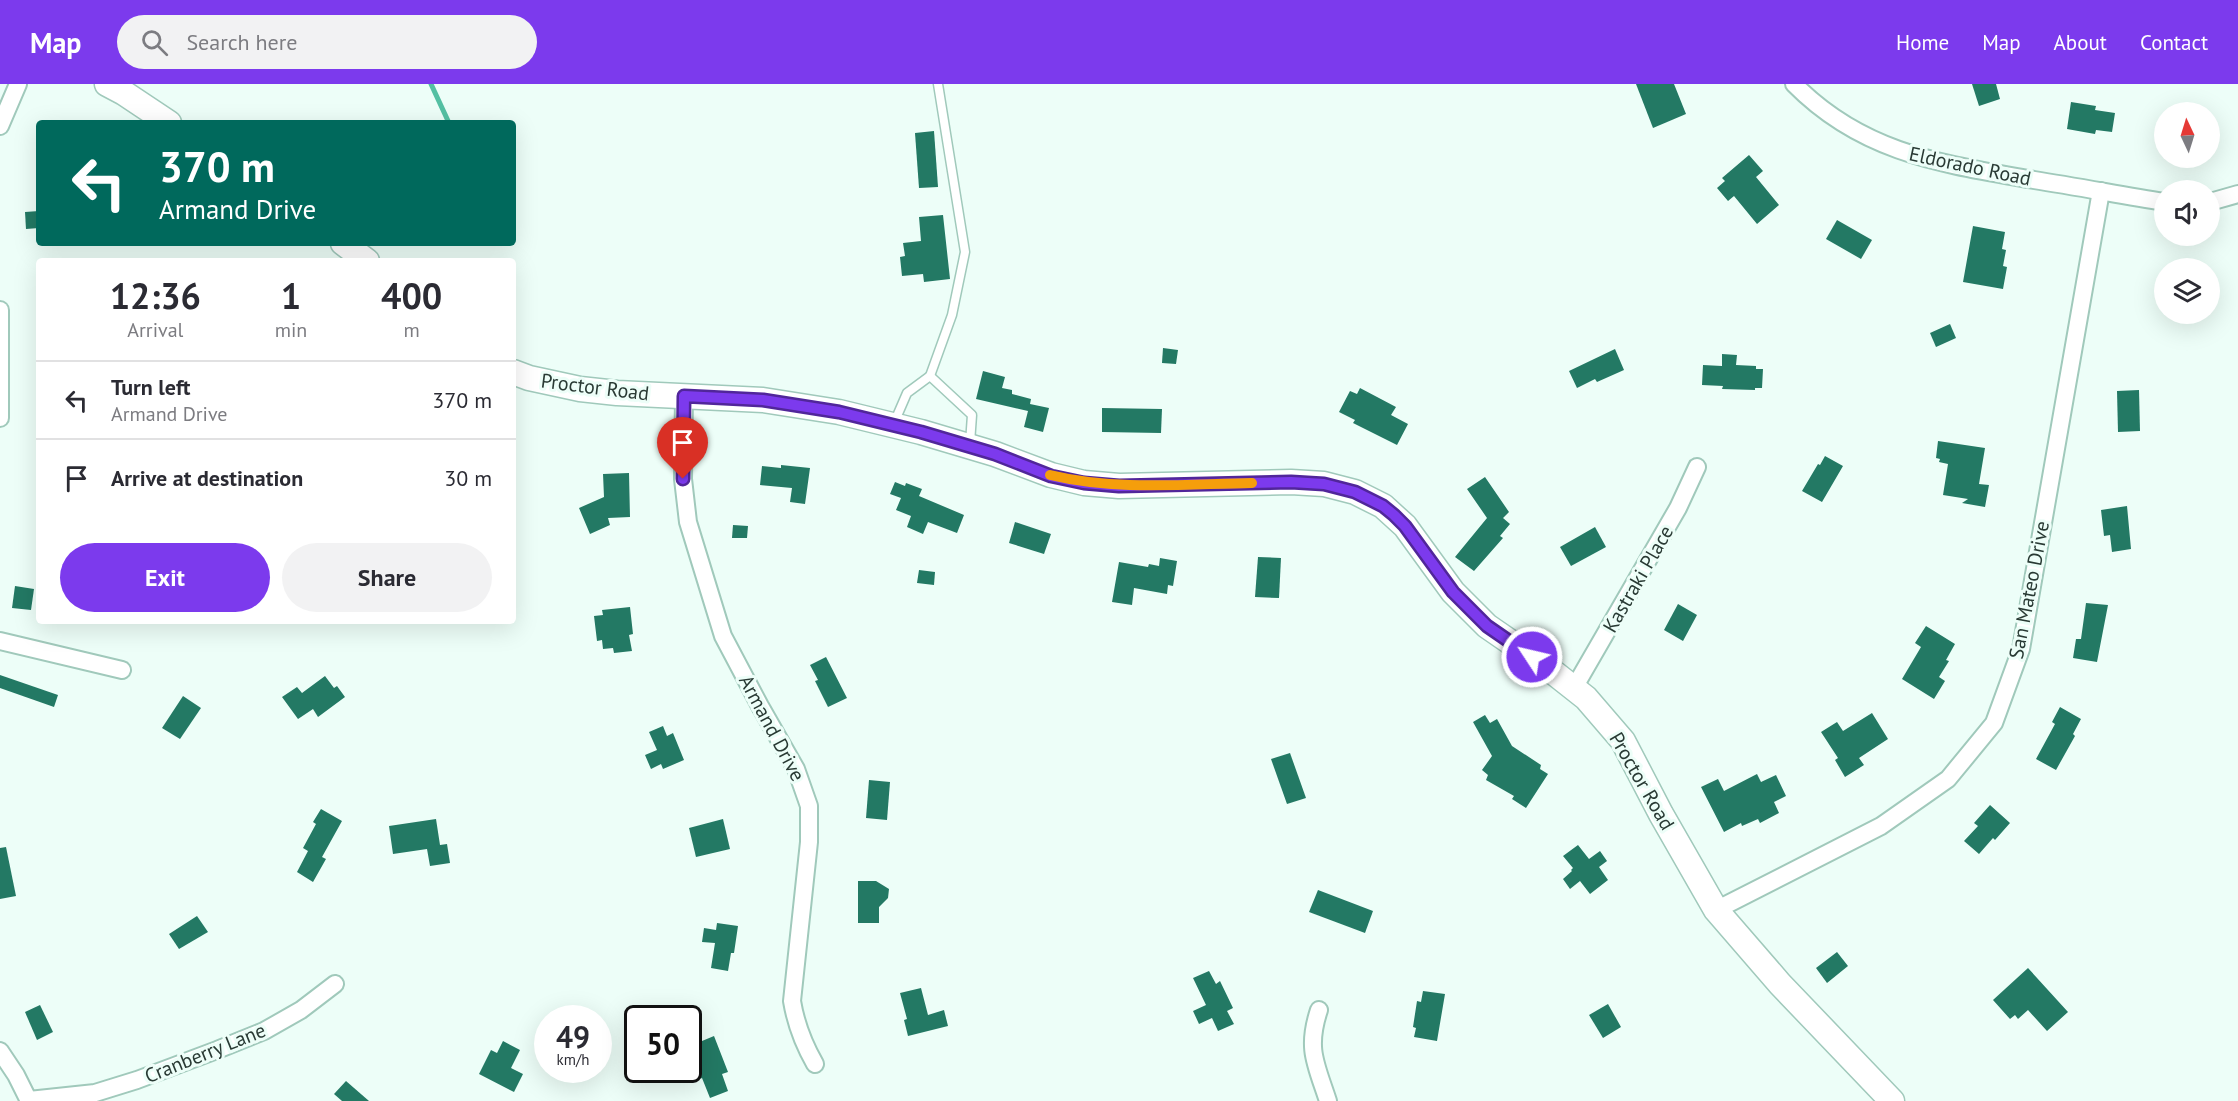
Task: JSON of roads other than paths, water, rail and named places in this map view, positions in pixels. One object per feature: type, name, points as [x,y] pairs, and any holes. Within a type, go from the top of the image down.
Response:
[{"type":"main road","points":[[107,84],[135,93],[166,120]]},
{"type":"main road","points":[[347,246],[363,258]]},
{"type":"main road","name":"Proctor Road","points":[[516,373],[529,378],[617,393],[763,400],[839,412],[970,446],[1051,476],[1084,483],[1119,486],[1291,482],[1324,484],[1355,492],[1383,506],[1400,520],[1453,592],[1487,626],[1586,698],[1623,741],[1661,814],[1716,910],[1780,984],[1892,1101]]},
{"type":"street","points":[[0,126],[18,84]]},
{"type":"street","name":"Eldorado Road","points":[[1794,84],[1828,113],[1886,146],[1906,154],[1951,165],[2154,200]]},
{"type":"street","name":"San Mateo Drive","points":[[1716,910],[1881,826],[1948,779],[1994,723],[2021,649],[2102,191]]},
{"type":"street","points":[[2220,199],[2238,194]]},
{"type":"street","points":[[0,310],[0,418]]},
{"type":"street","name":"Armand Drive","points":[[684,396],[683,479],[691,534],[723,636],[796,769],[809,806],[809,842],[792,1001],[796,1024],[804,1046],[815,1064]]},
{"type":"street","name":"Kastraki Place","points":[[1574,688],[1678,508],[1697,467]]},
{"type":"street","points":[[0,641],[122,670]]},
{"type":"street","name":"Cranberry Lane","points":[[29,1101],[95,1093],[217,1050],[264,1031],[301,1010],[335,984]]},
{"type":"street","points":[[1319,1010],[1313,1027],[1312,1051],[1328,1101]]},
{"type":"street","points":[[0,1051],[29,1101]]},
{"type":"lane","points":[[893,425],[907,393],[930,376],[952,315],[965,252],[938,84]]},
{"type":"lane","points":[[930,376],[972,415],[970,446]]},
{"type":"waterway","points":[[431,84],[448,120]]}]
